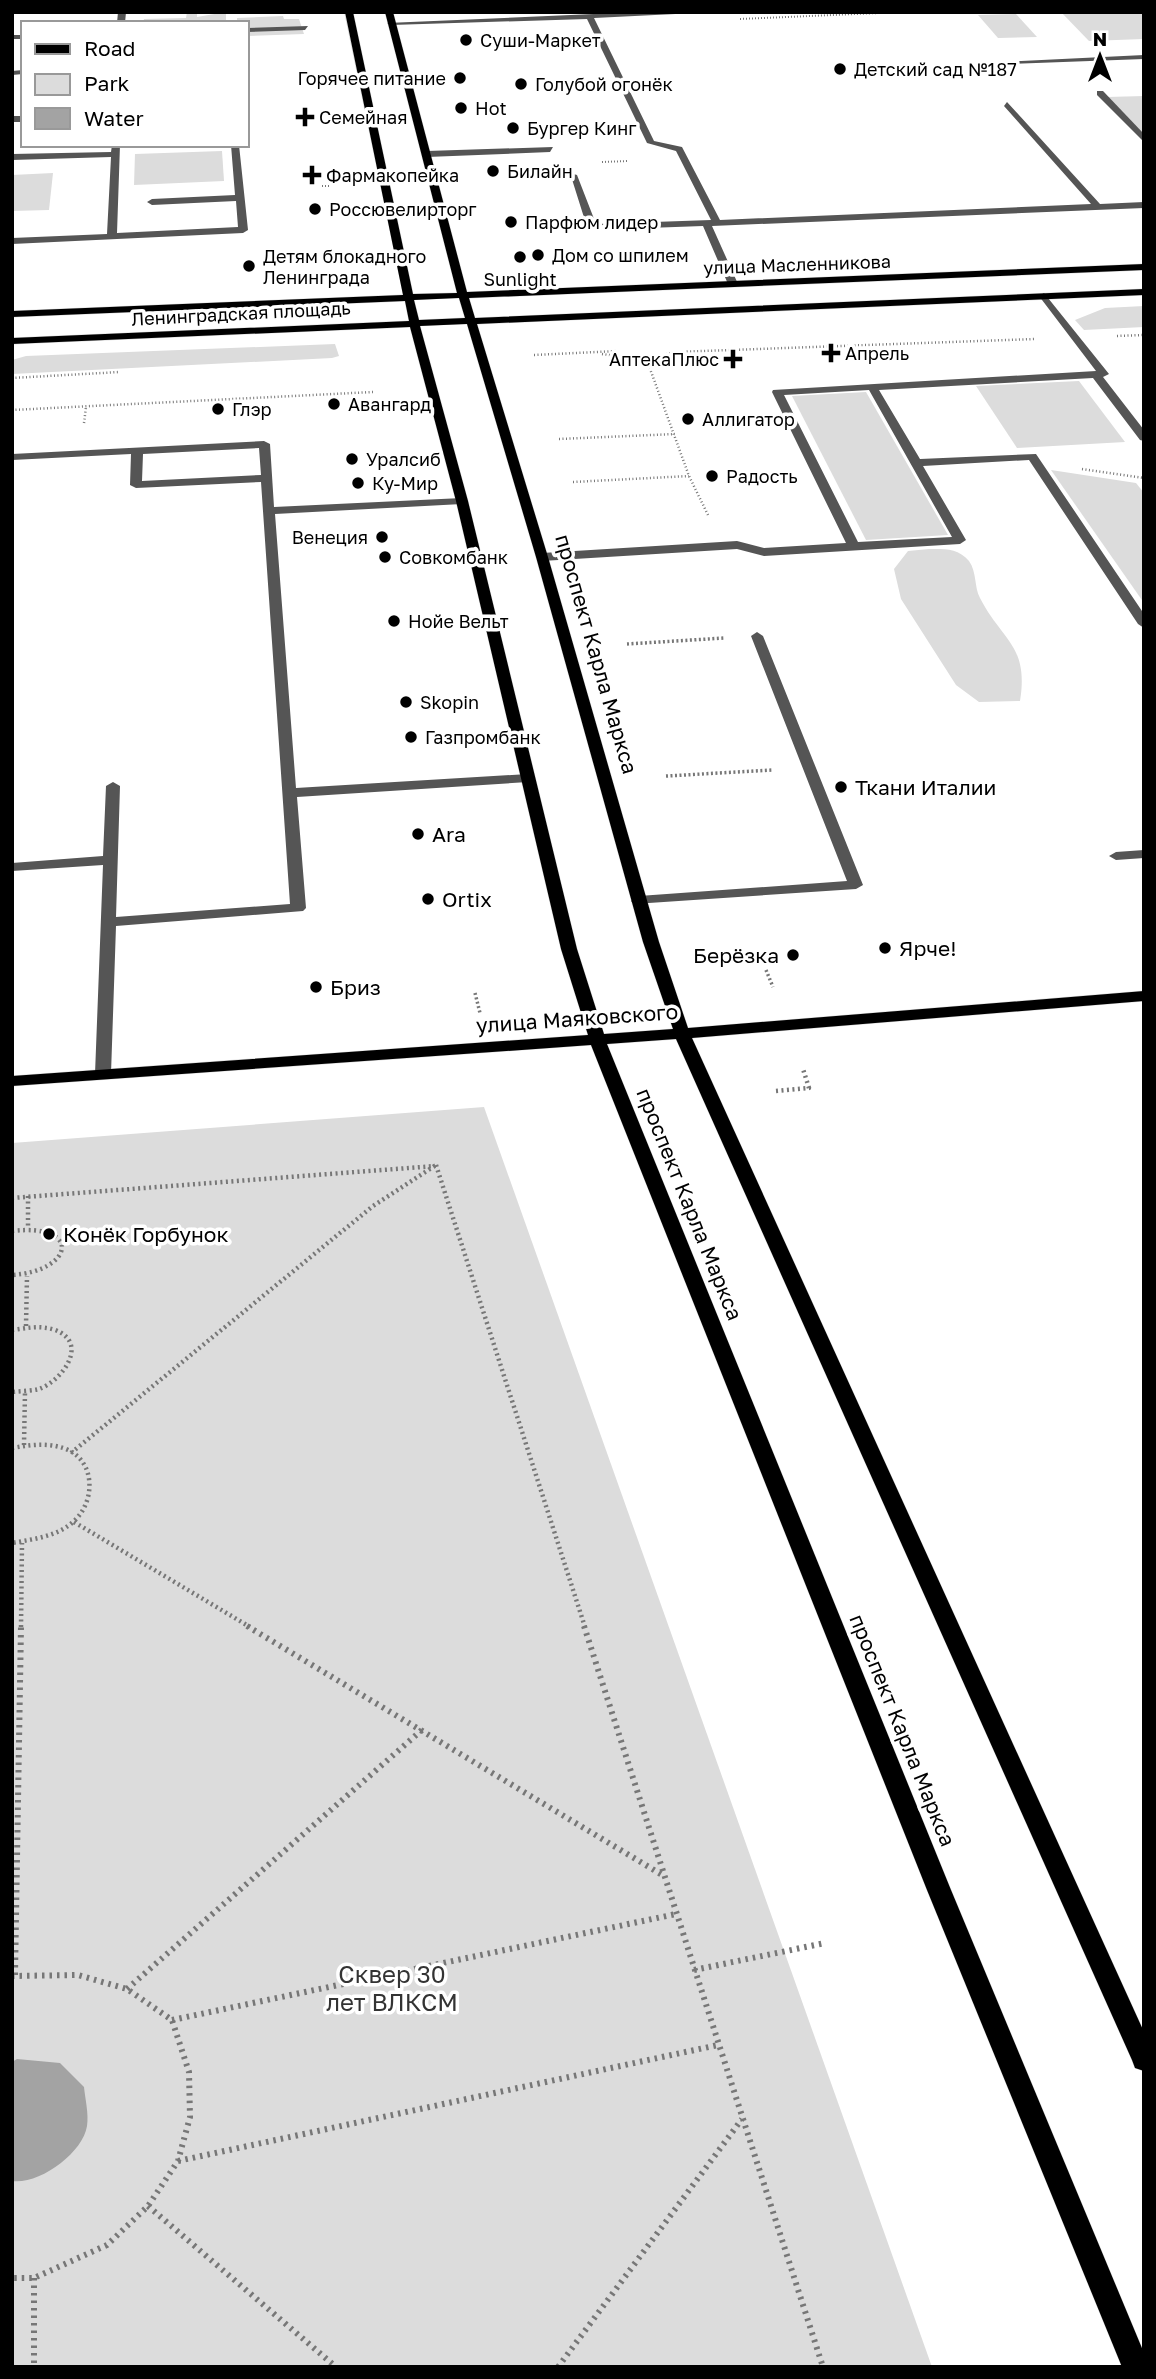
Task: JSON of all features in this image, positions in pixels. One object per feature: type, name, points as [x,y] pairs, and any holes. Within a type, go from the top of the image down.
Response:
[{"type":"main road","name":"проспект Карла Маркса","points":[[349,12],[414,322],[462,501],[569,949],[597,1039],[929,1864],[1136,2367]]},
{"type":"main road","name":"проспект Карла Маркса","points":[[388,12],[470,320],[542,557],[639,901],[682,1033],[1144,2060]]},
{"type":"main road","name":"улица Масленникова","points":[[409,298],[1144,267]]},
{"type":"main road","name":"улица Масленникова","points":[[470,320],[1144,292]]},
{"type":"main road","name":"Ленинградская площадь","points":[[12,314],[409,298]]},
{"type":"main road","name":"Ленинградская площадь","points":[[12,341],[470,320]]},
{"type":"main road","name":"улица Маяковского","points":[[12,1081],[682,1033],[1144,996]]},
{"type":"street","points":[[391,23],[712,12]]},
{"type":"street","points":[[703,13],[710,23]]},
{"type":"street","points":[[590,17],[651,143],[679,149],[717,222]]},
{"type":"street","points":[[248,30],[305,27]]},
{"type":"street","points":[[1007,62],[1144,57]]},
{"type":"street","points":[[1100,93],[1144,139]]},
{"type":"street","points":[[1007,104],[1098,207]]},
{"type":"street","points":[[12,241],[243,230],[236,147]]},
{"type":"street","points":[[12,157],[116,149],[112,236]]},
{"type":"street","points":[[427,154],[550,149]]},
{"type":"street","points":[[573,175],[592,227],[1144,205]]},
{"type":"street","points":[[152,202],[240,198]]},
{"type":"street","points":[[706,223],[733,284]]},
{"type":"street","points":[[854,547],[777,391],[1104,374],[1044,296]]},
{"type":"street","points":[[1096,375],[1144,438]]},
{"type":"street","points":[[542,557],[737,545],[764,552],[960,540],[872,386]]},
{"type":"street","points":[[12,457],[264,444],[298,908],[108,922]]},
{"type":"street","points":[[137,451],[136,485],[267,478]]},
{"type":"street","points":[[915,463],[1032,456],[1144,624]]},
{"type":"street","points":[[269,512],[462,501]]},
{"type":"street","points":[[639,901],[856,885],[757,636]]},
{"type":"street","points":[[289,793],[528,778]]},
{"type":"street","points":[[103,1074],[113,786]]},
{"type":"street","points":[[1116,856],[1144,854]]},
{"type":"street","points":[[12,867],[110,860]]},
{"type":"path","points":[[322,186],[331,186]]},
{"type":"path","points":[[712,525],[690,476],[649,366],[658,356],[675,352],[923,343]]},
{"type":"path","points":[[534,355],[617,351]]},
{"type":"path","points":[[590,352],[653,361]]},
{"type":"path","points":[[12,410],[373,392]]},
{"type":"path","points":[[559,439],[675,433]]},
{"type":"path","points":[[1036,462],[1144,478]]},
{"type":"path","points":[[573,482],[690,476]]},
{"type":"path","points":[[627,644],[757,636]]},
{"type":"path","points":[[666,776],[809,768]]},
{"type":"path","points":[[766,970],[773,987]]},
{"type":"path","points":[[475,993],[480,1016]]},
{"type":"path","points":[[776,1091],[809,1087],[803,1069]]},
{"type":"path","points":[[12,1198],[436,1166]]},
{"type":"path","points":[[71,1453],[373,1206],[436,1166]]},
{"type":"path","points":[[436,1166],[822,2367]]},
{"type":"path","points":[[27,1228],[28,1196]]},
{"type":"path","points":[[12,1231],[27,1228],[57,1233],[64,1242],[64,1253],[56,1263],[27,1276],[12,1275]]},
{"type":"path","points":[[26,1326],[27,1276]]},
{"type":"path","points":[[12,1329],[26,1326],[47,1327],[64,1334],[73,1346],[73,1361],[63,1375],[55,1381],[25,1392],[12,1392]]},
{"type":"path","points":[[24,1445],[25,1392]]},
{"type":"path","points":[[12,1448],[42,1444],[71,1453],[91,1472],[93,1489],[88,1506],[74,1522],[54,1535],[12,1543]]},
{"type":"path","points":[[74,1522],[664,1876]]},
{"type":"path","points":[[12,2278],[34,2278],[107,2245],[148,2206],[178,2161],[190,2117],[189,2072],[172,2020],[127,1989],[78,1975],[14,1975],[22,1543]]},
{"type":"path","points":[[127,1989],[423,1729]]},
{"type":"path","points":[[172,2020],[676,1914]]},
{"type":"path","points":[[694,1970],[825,1942]]},
{"type":"path","points":[[178,2161],[718,2045]]},
{"type":"path","points":[[558,2367],[742,2119]]},
{"type":"path","points":[[148,2206],[336,2367]]},
{"type":"path","points":[[34,2278],[34,2367]]},
{"type":"green space","points":[[187,12],[197,12],[197,17],[226,12],[226,21],[144,21],[144,19],[186,18]]},
{"type":"green space","points":[[1061,12],[1144,12],[1144,39],[1089,41]]},
{"type":"green space","points":[[1016,14],[1037,37],[998,38],[978,15]]},
{"type":"green space","points":[[283,16],[284,19],[299,19],[304,34],[248,36],[248,21],[237,21],[237,18]]},
{"type":"green space","points":[[1144,96],[1144,135],[1107,97]]},
{"type":"green space","points":[[222,151],[224,181],[134,185],[135,154]]},
{"type":"green space","points":[[53,173],[49,210],[12,211],[12,175]]},
{"type":"green space","points":[[1144,306],[1144,327],[1084,330],[1075,320],[1105,308]]},
{"type":"green space","points":[[335,344],[339,356],[332,358],[12,374],[12,360],[26,356]]},
{"type":"green space","points":[[1079,381],[1125,442],[1017,448],[976,386]]},
{"type":"green space","points":[[866,392],[948,535],[866,540],[792,396]]},
{"type":"green space","points":[[1051,470],[1136,483],[1144,493],[1144,603]]},
{"type":"green space","points":[[908,551],[956,551],[969,561],[980,598],[1017,655],[1022,682],[1020,701],[979,702],[956,685],[901,599],[894,569]]},
{"type":"green space","name":"Сквер 30 лет ВЛКСМ","points":[[484,1107],[932,2367],[12,2367],[12,1143]]},
{"type":"water","points":[[17,2059],[60,2063],[84,2087],[87,2111],[84,2136],[69,2156],[47,2172],[23,2181],[12,2181],[12,2062]]},
{"type":"place","name":"Суши-Маркет","points":[[466,40]]},
{"type":"place","name":"Детский сад №187","points":[[840,69]]},
{"type":"place","name":"Горячее питание","points":[[460,78]]},
{"type":"place","name":"Голубой огонёк","points":[[521,84]]},
{"type":"place","name":"Hot","points":[[461,108]]},
{"type":"place","name":"Семейная","points":[[305,117]]},
{"type":"place","name":"Бургер Кинг","points":[[513,128]]},
{"type":"place","name":"Билайн","points":[[493,171]]},
{"type":"place","name":"Фармакопейка","points":[[312,175]]},
{"type":"place","name":"Россювелирторг","points":[[315,209]]},
{"type":"place","name":"Парфюм лидер","points":[[511,222]]},
{"type":"place","name":"Дом со шпилем","points":[[538,255]]},
{"type":"place","name":"Sunlight","points":[[520,257]]},
{"type":"place","name":"Детям блокадного Ленинграда","points":[[249,266]]},
{"type":"place","name":"Апрель","points":[[831,353]]},
{"type":"place","name":"АптекаПлюс","points":[[733,359]]},
{"type":"place","name":"Авангард","points":[[334,404]]},
{"type":"place","name":"Глэр","points":[[218,409]]},
{"type":"place","name":"Аллигатор","points":[[688,419]]},
{"type":"place","name":"Уралсиб","points":[[352,459]]},
{"type":"place","name":"Радость","points":[[712,476]]},
{"type":"place","name":"Ку-Мир","points":[[358,483]]},
{"type":"place","name":"Венеция","points":[[382,537]]},
{"type":"place","name":"Совкомбанк","points":[[385,557]]},
{"type":"place","name":"Нойе Вельт","points":[[394,621]]},
{"type":"place","name":"Skopin","points":[[406,702]]},
{"type":"place","name":"Газпромбанк","points":[[411,737]]},
{"type":"place","name":"Ткани Италии","points":[[841,787]]},
{"type":"place","name":"Ara","points":[[418,834]]},
{"type":"place","name":"Ortix","points":[[428,899]]},
{"type":"place","name":"Ярче!","points":[[885,948]]},
{"type":"place","name":"Берёзка","points":[[793,955]]},
{"type":"place","name":"Бриз","points":[[316,987]]},
{"type":"place","name":"Конёк Горбунок","points":[[49,1234]]}]
